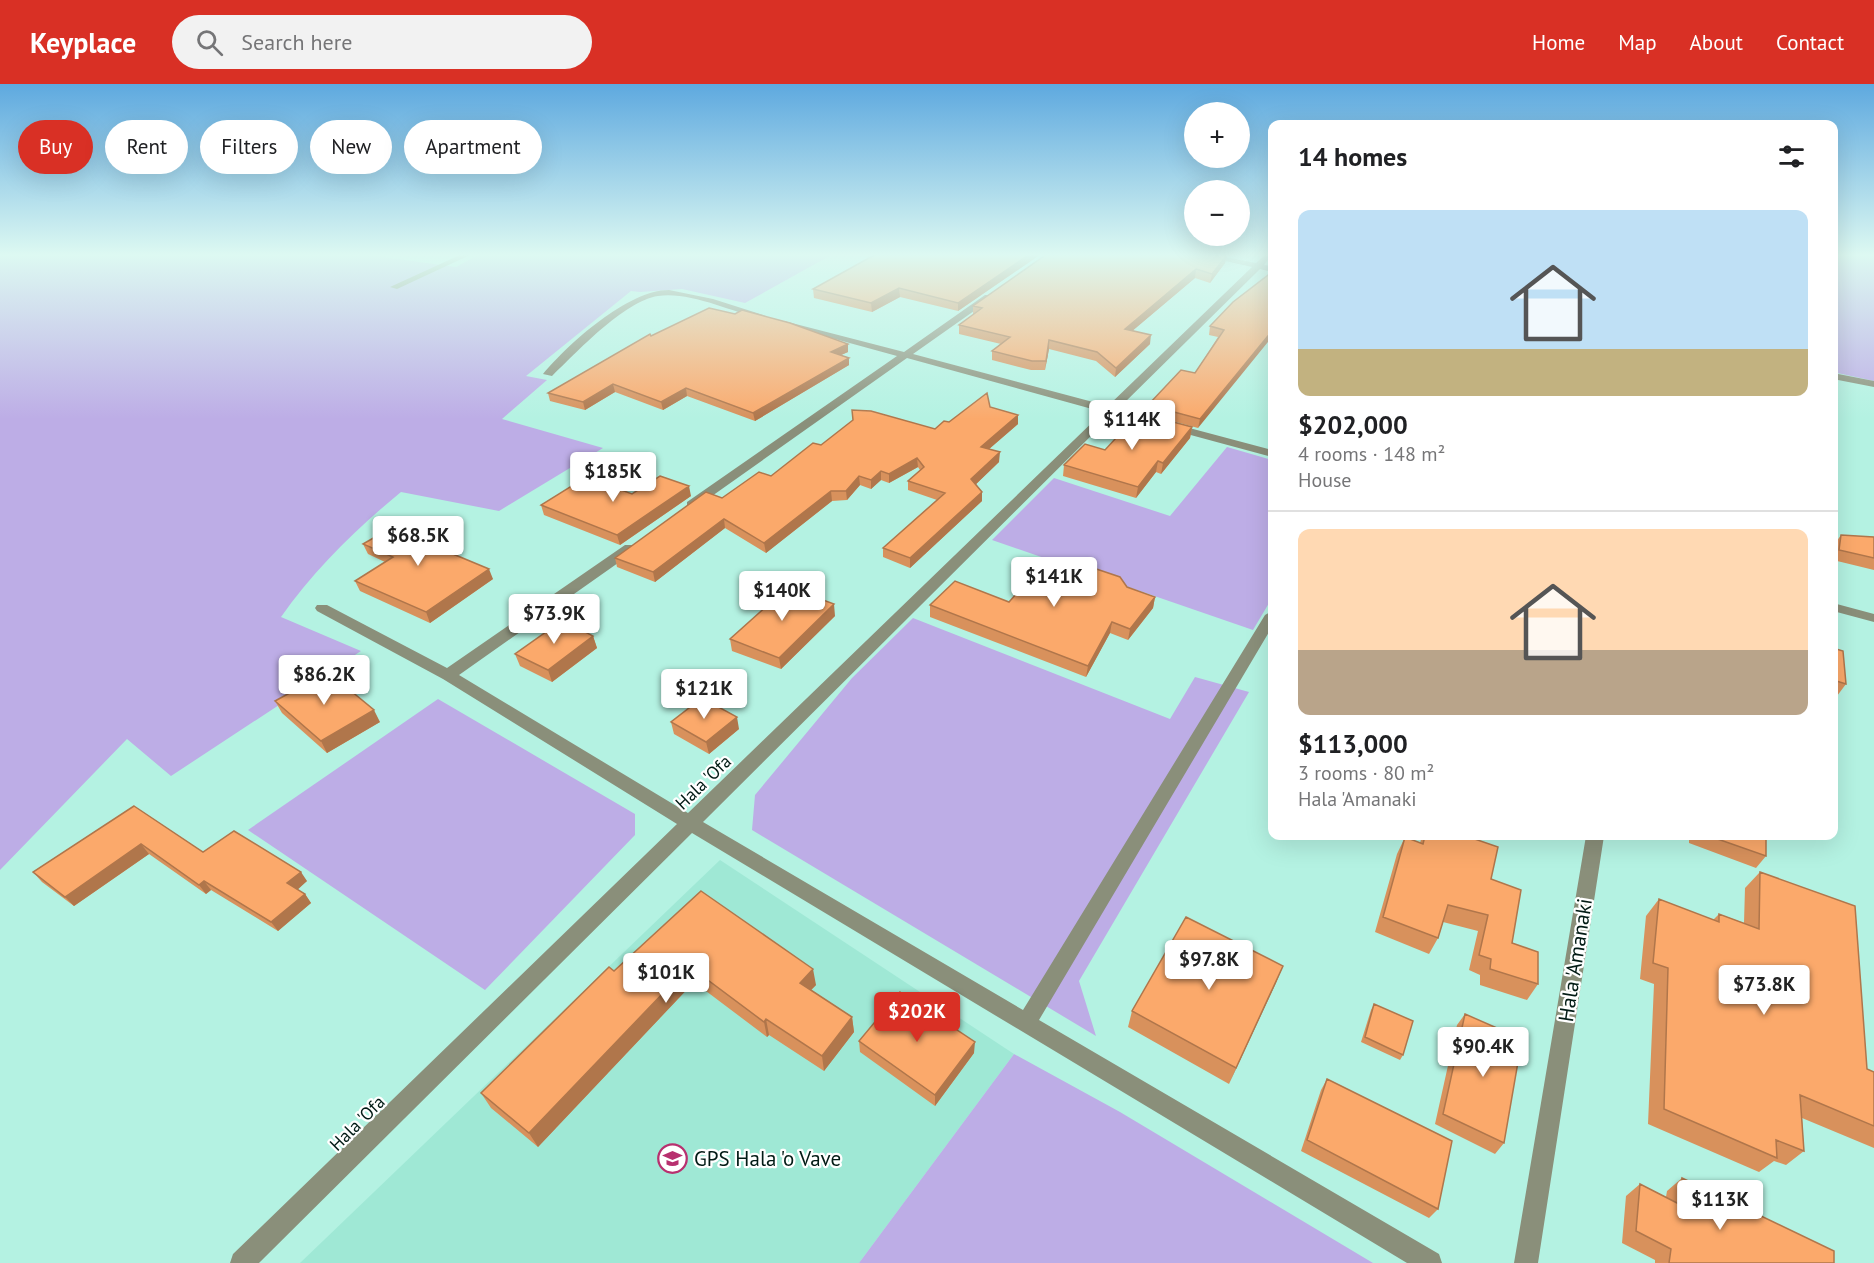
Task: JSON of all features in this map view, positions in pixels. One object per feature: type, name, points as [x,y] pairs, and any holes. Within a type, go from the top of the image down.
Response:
[{"type":"street","points":[[549,374],[609,320],[625,309]]},
{"type":"street","points":[[733,309],[1268,453]]},
{"type":"street","points":[[681,512],[971,309]]},
{"type":"street","name":"Hala 'Ofa","points":[[242,1263],[1111,411],[1220,309]]},
{"type":"street","points":[[1838,377],[1874,384]]},
{"type":"street","points":[[448,675],[642,539]]},
{"type":"street","points":[[1838,608],[1874,618]]},
{"type":"street","points":[[322,609],[448,675],[1430,1263]]},
{"type":"street","points":[[1026,1023],[1268,621]]},
{"type":"street","name":"Hala 'Amanaki","points":[[1526,1263],[1594,840]]},
{"type":"shaded area","points":[[0,309],[609,309],[526,376],[547,380],[502,419],[603,448],[499,511],[401,492],[337,550],[307,583],[281,617],[361,651],[171,776],[127,739],[0,870]]},
{"type":"shaded area","points":[[1838,309],[1874,309],[1874,381],[1838,373]]},
{"type":"shaded area","points":[[1227,447],[1268,459],[1268,605],[1253,630],[992,540],[1054,478],[1170,516]]},
{"type":"shaded area","points":[[913,618],[1170,719],[1195,677],[1249,692],[1079,981],[1096,1036],[752,830],[755,795],[852,678]]},
{"type":"shaded area","points":[[438,699],[635,814],[635,835],[485,990],[248,830]]},
{"type":"shaded area","name":"GPS Hala 'o Vave","points":[[720,860],[1014,1054],[859,1263],[300,1263]]},
{"type":"shaded area","points":[[1014,1054],[1120,1112],[1373,1263],[859,1263]]},
{"type":"building","points":[[707,309],[735,314],[742,310],[790,323],[848,344],[831,352],[849,358],[753,413],[686,388],[661,402],[613,384],[583,402],[548,393],[650,334],[651,336]]},
{"type":"building","points":[[981,309],[1149,309],[1125,329],[1151,335],[1116,368],[1097,352],[1049,340],[1046,361],[1032,361],[992,351],[1010,337],[959,325]]},
{"type":"building","points":[[1226,309],[1268,309],[1268,336],[1200,419],[1148,405],[1181,370],[1195,373],[1224,330],[1210,326]]},
{"type":"building","points":[[987,393],[990,407],[1018,415],[981,447],[1000,452],[971,479],[982,492],[910,558],[883,548],[945,493],[908,481],[924,467],[917,458],[889,474],[881,471],[871,480],[859,476],[846,491],[831,491],[764,543],[724,519],[653,572],[615,558],[706,492],[722,498],[759,472],[771,476],[813,443],[821,445],[853,420],[852,410],[871,411],[935,429],[944,421],[949,422]]},
{"type":"building","points":[[1139,413],[1192,427],[1163,463],[1158,461],[1138,487],[1064,465],[1085,444],[1105,450]]},
{"type":"building","points":[[660,476],[689,486],[617,535],[541,505],[586,477],[632,494]]},
{"type":"building","points":[[408,518],[445,534],[429,544],[489,569],[426,612],[355,581],[393,557],[363,544]]},
{"type":"building","points":[[1841,535],[1874,537],[1874,558],[1839,550]]},
{"type":"building","points":[[1048,558],[1063,563],[1067,559],[1120,577],[1127,587],[1155,597],[1130,629],[1112,622],[1088,666],[930,605],[955,581],[1009,602]]},
{"type":"building","points":[[788,587],[834,604],[779,658],[730,639]]},
{"type":"building","points":[[563,620],[593,636],[548,670],[515,654]]},
{"type":"building","points":[[1838,650],[1843,651],[1846,684],[1838,682]]},
{"type":"building","points":[[328,672],[374,710],[321,741],[275,701]]},
{"type":"building","points":[[702,698],[737,717],[706,742],[671,722]]},
{"type":"building","points":[[134,806],[203,852],[234,831],[301,872],[287,883],[305,894],[271,922],[204,881],[199,885],[141,844],[65,897],[33,872]]},
{"type":"building","points":[[1404,840],[1423,844],[1424,840],[1478,840],[1498,847],[1491,879],[1521,890],[1512,943],[1538,952],[1538,984],[1490,969],[1491,959],[1479,955],[1488,915],[1448,905],[1438,938],[1383,917]]},
{"type":"building","points":[[1720,840],[1766,840],[1766,856]]},
{"type":"building","points":[[1760,872],[1855,906],[1867,1069],[1874,1072],[1874,1126],[1800,1095],[1804,1151],[1776,1140],[1777,1158],[1664,1109],[1668,968],[1653,963],[1659,899],[1719,922],[1719,914],[1759,929]]},
{"type":"building","points":[[701,891],[813,969],[800,983],[852,1017],[822,1056],[766,1019],[764,1022],[689,966],[529,1133],[481,1093],[609,967],[614,971]]},
{"type":"building","points":[[1186,917],[1283,966],[1236,1068],[1132,1011]]},
{"type":"building","points":[[900,992],[975,1042],[935,1095],[859,1041]]},
{"type":"building","points":[[1374,1004],[1413,1021],[1403,1055],[1365,1037]]},
{"type":"building","points":[[1465,1014],[1522,1039],[1504,1143],[1443,1114]]},
{"type":"building","points":[[1327,1079],[1452,1141],[1438,1209],[1307,1140]]},
{"type":"building","points":[[1682,1178],[1834,1251],[1834,1263],[1669,1263],[1671,1249],[1636,1231],[1640,1184],[1679,1204]]},
{"type":"place","name":"GPS Hala 'o Vave","points":[[673,1158]]}]
